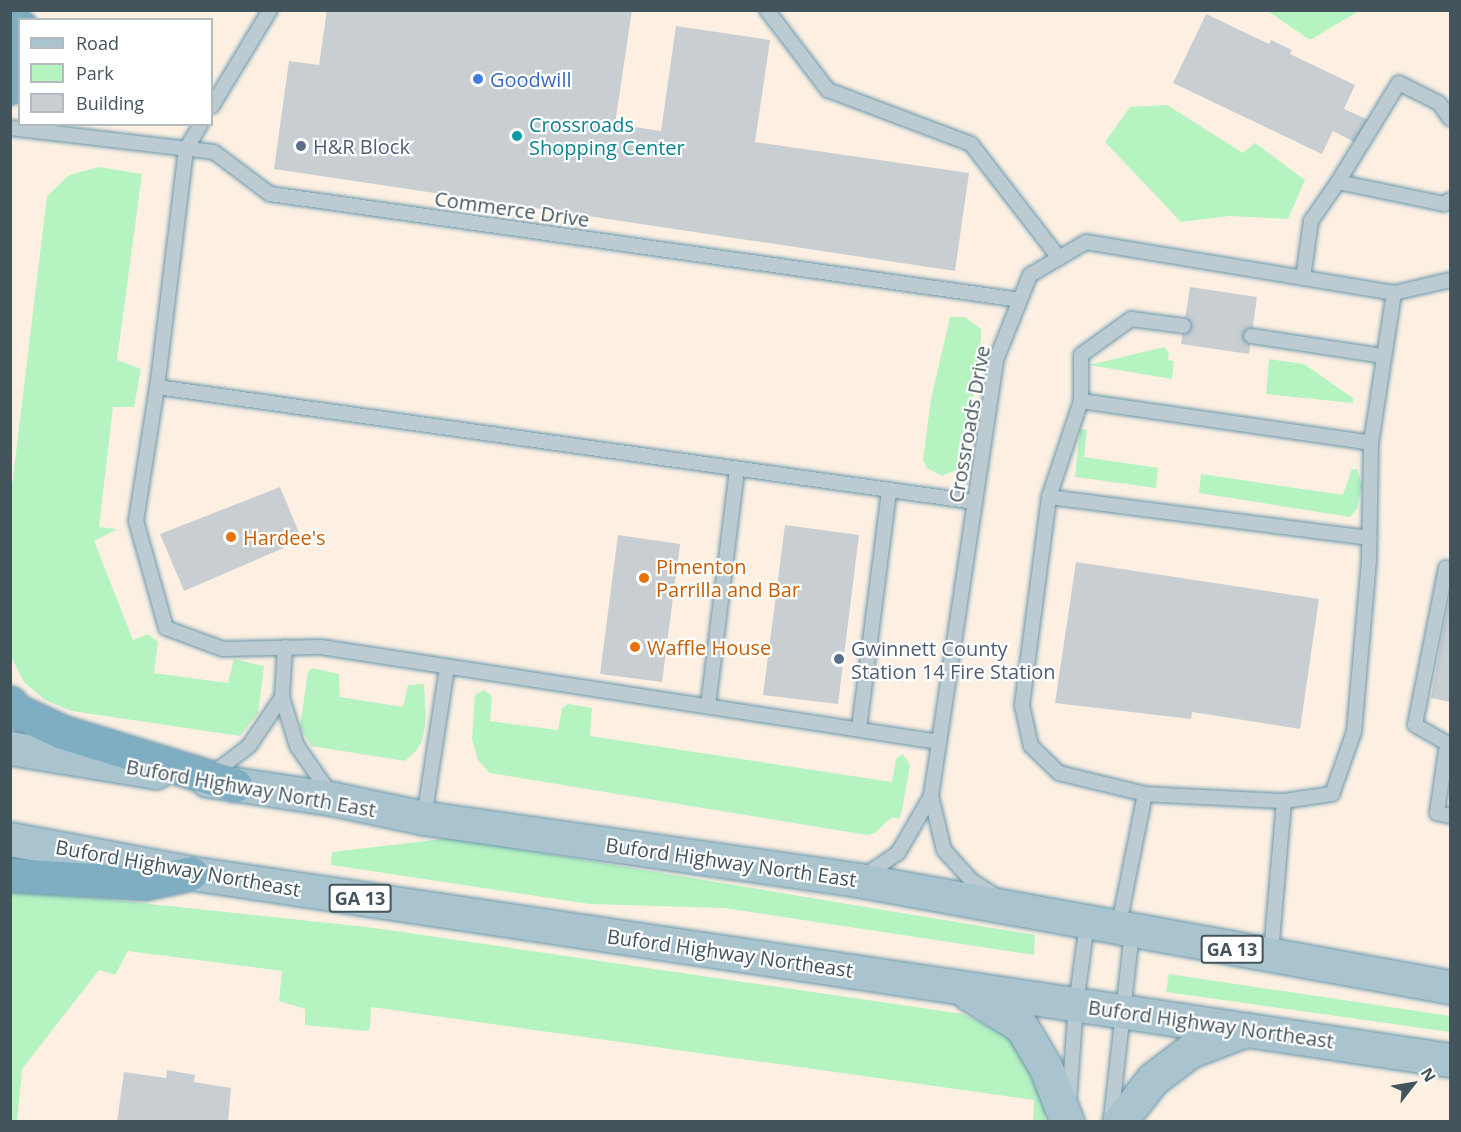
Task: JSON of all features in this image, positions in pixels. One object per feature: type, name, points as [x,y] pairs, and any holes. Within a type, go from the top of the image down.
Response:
[{"type":"highway","points":[[10,87],[18,39]]},
{"type":"highway","points":[[10,703],[17,711],[62,732],[221,781]]},
{"type":"highway","points":[[10,875],[144,883],[191,873]]},
{"type":"main road","name":"Buford Highway North East","points":[[10,748],[334,799],[424,818],[858,880],[1112,928],[1450,987]]},
{"type":"main road","name":"Buford Highway Northeast","points":[[10,839],[191,873],[1450,1060]]},
{"type":"main road","points":[[957,987],[1021,1026],[1046,1068],[1067,1122]]},
{"type":"main road","points":[[1119,1122],[1153,1079],[1190,1051],[1246,1029]]},
{"type":"lane","points":[[213,104],[270,10]]},
{"type":"lane","points":[[767,10],[828,90],[971,144],[1059,258]]},
{"type":"lane","points":[[1303,278],[1311,221],[1399,83],[1439,103],[1450,119]]},
{"type":"lane","points":[[200,126],[186,149],[157,387],[136,521],[166,628],[223,649],[321,647],[447,668],[939,741]]},
{"type":"lane","name":"Commerce Drive","points":[[10,128],[214,152],[270,194],[1020,300]]},
{"type":"lane","points":[[1338,182],[1444,204],[1450,200]]},
{"type":"lane","name":"Crossroads Drive","points":[[858,880],[898,854],[931,796],[996,360],[1030,275],[1086,242],[1394,293],[1450,279]]},
{"type":"lane","points":[[1184,326],[1131,319],[1081,355],[1081,401],[1049,497],[1022,705],[1031,746],[1059,773],[1145,794],[1284,801],[1332,794],[1354,732],[1370,538],[1371,443],[1394,293]]},
{"type":"lane","points":[[1251,336],[1384,356]]},
{"type":"lane","points":[[157,387],[975,502]]},
{"type":"lane","points":[[1081,401],[1371,443]]},
{"type":"lane","points":[[708,706],[737,468]]},
{"type":"lane","points":[[859,729],[889,490]]},
{"type":"lane","points":[[1049,497],[1370,538]]},
{"type":"lane","points":[[1450,569],[1446,568],[1415,725],[1449,745],[1437,813],[1450,816]]},
{"type":"lane","points":[[285,647],[282,697],[297,746],[334,799]]},
{"type":"lane","points":[[424,818],[447,668]]},
{"type":"lane","points":[[221,781],[249,746],[282,697]]},
{"type":"lane","points":[[1067,1122],[1076,1004],[1112,928],[1145,794]]},
{"type":"lane","points":[[931,796],[944,850],[971,880],[1014,908]]},
{"type":"lane","points":[[1271,956],[1284,801]]},
{"type":"lane","points":[[1111,1122],[1125,1011],[1112,928]]},
{"type":"shaded area","points":[[11,11],[1450,11],[1450,1121],[11,1121]]},
{"type":"green space","points":[[1268,11],[1359,11],[1310,40]]},
{"type":"green space","points":[[1167,105],[1243,153],[1255,143],[1305,180],[1288,219],[1230,216],[1181,222],[1105,142],[1130,107]]},
{"type":"green space","points":[[99,167],[142,174],[117,360],[141,369],[134,407],[113,407],[99,527],[117,529],[94,541],[133,640],[148,634],[158,642],[154,673],[228,683],[234,659],[264,666],[258,713],[240,736],[72,711],[45,700],[24,682],[11,657],[11,494],[47,196],[69,175]]},
{"type":"green space","points":[[950,317],[965,317],[981,329],[981,338],[965,459],[961,468],[942,476],[927,468],[923,460],[931,399]]},
{"type":"green space","points":[[1164,347],[1169,353],[1168,360],[1174,361],[1172,379],[1089,365]]},
{"type":"green space","points":[[1269,359],[1304,364],[1353,398],[1353,403],[1266,394]]},
{"type":"green space","points":[[1080,429],[1087,430],[1084,457],[1158,468],[1156,488],[1075,477]]},
{"type":"green space","points":[[1352,469],[1357,469],[1362,485],[1357,509],[1350,517],[1199,493],[1201,474],[1343,495]]},
{"type":"green space","points":[[312,668],[339,674],[340,697],[403,707],[408,685],[424,684],[426,719],[422,741],[416,751],[405,761],[311,746],[300,726],[308,672]]},
{"type":"green space","points":[[484,690],[492,696],[490,721],[558,730],[562,708],[569,704],[592,708],[590,736],[892,782],[896,759],[903,754],[910,766],[902,810],[899,819],[892,817],[875,833],[867,835],[490,773],[478,760],[472,739],[475,695]]},
{"type":"green space","points":[[451,838],[1035,935],[1034,955],[724,908],[589,904],[331,865],[332,852]]},
{"type":"green space","points":[[28,891],[375,928],[963,1014],[1008,1036],[1020,1047],[1045,1107],[1045,1120],[1033,1121],[1034,1100],[371,1007],[370,1029],[366,1031],[305,1025],[305,1009],[279,1001],[282,971],[128,951],[115,975],[99,970],[22,1069],[17,1121],[11,1122],[11,893]]},
{"type":"green space","points":[[1169,974],[1450,1016],[1450,1032],[1166,992]]},
{"type":"building","name":"Crossroads Shopping Center","points":[[327,10],[632,10],[615,124],[661,131],[676,26],[770,40],[755,142],[969,173],[955,271],[274,169],[289,61],[319,65]]},
{"type":"building","points":[[1206,14],[1269,44],[1271,40],[1292,50],[1290,54],[1355,85],[1344,109],[1369,120],[1358,144],[1333,131],[1322,154],[1173,83]]},
{"type":"building","points":[[1190,287],[1257,297],[1249,354],[1181,344]]},
{"type":"building","name":"Hardee's","points":[[280,487],[302,540],[184,591],[160,534]]},
{"type":"building","points":[[785,525],[859,535],[838,704],[763,695]]},
{"type":"building","points":[[618,535],[680,544],[662,682],[600,674]]},
{"type":"building","points":[[1076,562],[1319,599],[1300,729],[1192,712],[1191,719],[1055,703]]},
{"type":"building","points":[[1450,599],[1450,702],[1431,698]]},
{"type":"building","points":[[167,1070],[195,1075],[194,1082],[231,1088],[228,1122],[117,1122],[124,1072],[166,1078]]},
{"type":"place","name":"Goodwill","points":[[478,79]]},
{"type":"place","name":"Crossroads Shopping Center","points":[[517,136]]},
{"type":"place","name":"H&R Block","points":[[301,146]]},
{"type":"place","name":"Hardee's","points":[[231,537]]},
{"type":"place","name":"Pimenton Parrilla and Bar","points":[[644,578]]},
{"type":"place","name":"Waffle House","points":[[635,647]]},
{"type":"place","name":"Gwinnett County Station 14 Fire Station","points":[[839,659]]}]
